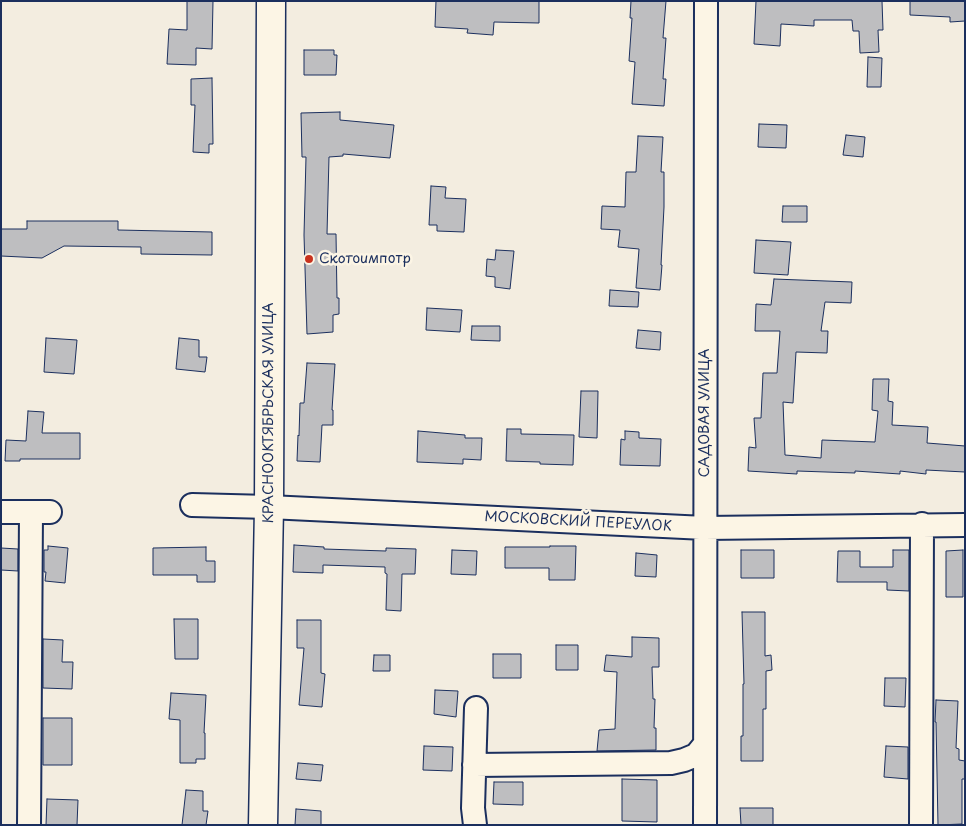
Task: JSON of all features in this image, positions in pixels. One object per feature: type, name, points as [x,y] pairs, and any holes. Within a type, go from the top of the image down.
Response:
[{"type":"main road","name":"КРАСНООКТЯБРЬСКАЯ УЛИЦА","points":[[263,825],[269,507],[271,1]]},
{"type":"street","name":"САДОВАЯ УЛИЦА","points":[[705,825],[706,1]]},
{"type":"street","name":"МОСКОВСКИЙ ПЕРЕУЛОК","points":[[192,505],[705,528],[965,525]]},
{"type":"street","points":[[1,512],[40,512],[28,825]]},
{"type":"street","points":[[921,825],[922,524]]},
{"type":"street","points":[[474,825],[476,708]]},
{"type":"street","points":[[474,765],[671,763],[696,755],[705,744]]},
{"type":"building","points":[[187,1],[213,1],[212,49],[196,48],[196,65],[167,64],[169,29],[187,30]]},
{"type":"building","points":[[436,1],[539,1],[539,23],[494,22],[493,35],[467,33],[468,29],[435,27]]},
{"type":"building","points":[[631,1],[666,1],[663,38],[666,38],[663,79],[666,79],[664,106],[632,104],[635,62],[629,61],[632,18],[630,18]]},
{"type":"building","points":[[756,1],[882,1],[883,30],[878,30],[879,52],[860,53],[859,31],[853,31],[852,20],[814,20],[814,26],[781,24],[780,46],[754,44]]},
{"type":"building","points":[[910,1],[965,1],[965,21],[950,22],[950,17],[910,15]]},
{"type":"building","points":[[304,50],[334,50],[334,55],[337,55],[336,75],[304,75]]},
{"type":"building","points":[[868,57],[882,58],[881,87],[867,87]]},
{"type":"building","points":[[212,78],[213,144],[209,144],[209,153],[193,152],[195,105],[191,105],[191,79]]},
{"type":"building","points":[[340,112],[340,120],[394,125],[390,158],[343,154],[343,156],[329,157],[327,234],[336,234],[339,314],[333,315],[333,332],[307,334],[304,235],[306,157],[302,157],[301,113]]},
{"type":"building","points":[[759,124],[787,125],[786,148],[758,147]]},
{"type":"building","points":[[846,135],[865,137],[863,157],[843,155]]},
{"type":"building","points":[[638,136],[663,137],[661,172],[664,172],[664,207],[660,290],[636,288],[639,249],[618,247],[620,230],[601,229],[602,206],[625,207],[626,172],[636,172]]},
{"type":"building","points":[[431,186],[446,187],[445,198],[466,199],[464,232],[437,231],[437,225],[429,225]]},
{"type":"building","points":[[783,206],[807,206],[807,222],[782,222]]},
{"type":"building","points":[[27,221],[118,221],[118,230],[212,232],[212,255],[141,254],[141,247],[64,246],[42,258],[1,256],[1,229],[27,229]]},
{"type":"building","points":[[756,240],[791,242],[788,275],[754,273]]},
{"type":"building","points":[[496,250],[514,251],[510,289],[495,287],[495,277],[486,276],[487,259],[495,260]]},
{"type":"building","points":[[774,279],[852,282],[851,303],[825,302],[821,331],[828,331],[827,353],[796,352],[793,403],[783,402],[785,455],[821,458],[822,440],[875,442],[878,411],[872,410],[873,379],[889,379],[888,401],[893,402],[892,425],[928,427],[927,443],[965,446],[965,472],[926,470],[926,474],[900,471],[900,474],[855,471],[855,473],[797,471],[797,474],[748,471],[749,447],[756,448],[754,418],[761,418],[763,373],[777,373],[780,331],[755,331],[756,304],[771,305]]},
{"type":"building","points":[[610,290],[639,292],[638,307],[609,306]]},
{"type":"building","points":[[427,308],[462,310],[460,332],[426,330]]},
{"type":"building","points":[[472,326],[500,326],[500,341],[471,340]]},
{"type":"building","points":[[638,330],[661,332],[660,350],[636,348]]},
{"type":"building","points":[[46,338],[77,340],[74,374],[44,372]]},
{"type":"building","points":[[179,338],[199,340],[199,357],[207,357],[205,372],[176,369]]},
{"type":"building","points":[[307,363],[335,364],[333,425],[322,425],[320,462],[297,461],[300,403],[304,403]]},
{"type":"building","points":[[581,391],[598,391],[597,438],[579,437]]},
{"type":"building","points":[[28,411],[44,412],[42,433],[80,433],[80,459],[20,459],[20,461],[5,461],[6,440],[26,441]]},
{"type":"building","points":[[507,429],[521,429],[521,434],[574,435],[573,465],[506,461]]},
{"type":"building","points":[[418,431],[465,435],[465,438],[482,438],[481,460],[463,459],[463,464],[417,462]]},
{"type":"building","points":[[625,431],[639,432],[639,438],[661,439],[660,466],[620,465],[621,439],[625,440]]},
{"type":"building","points":[[294,545],[324,547],[324,549],[386,551],[386,548],[416,549],[415,574],[402,574],[401,611],[386,610],[387,574],[385,573],[385,567],[323,565],[323,573],[293,572]]},
{"type":"building","points":[[48,546],[68,548],[65,583],[45,581],[44,550],[48,550]]},
{"type":"building","points":[[576,546],[575,580],[549,580],[549,568],[505,568],[505,547]]},
{"type":"building","points":[[206,547],[206,561],[215,561],[215,582],[197,582],[197,575],[153,575],[153,548]]},
{"type":"building","points":[[1,548],[18,549],[18,571],[1,570]]},
{"type":"building","points":[[452,550],[477,551],[476,575],[451,574]]},
{"type":"building","points":[[741,550],[774,550],[774,578],[741,578]]},
{"type":"building","points":[[893,550],[909,550],[909,591],[887,590],[887,582],[837,582],[838,551],[860,551],[860,567],[893,567]]},
{"type":"building","points":[[963,550],[963,597],[946,597],[946,551]]},
{"type":"building","points":[[636,553],[657,555],[656,577],[635,576]]},
{"type":"building","points":[[742,612],[765,612],[765,656],[771,655],[772,670],[766,671],[766,709],[763,709],[763,761],[741,761],[744,684]]},
{"type":"building","points":[[174,619],[198,619],[198,659],[175,659]]},
{"type":"building","points":[[297,620],[321,620],[321,673],[325,674],[322,707],[299,705],[304,648],[297,648]]},
{"type":"building","points":[[632,637],[659,638],[659,667],[652,667],[656,750],[597,751],[599,730],[615,729],[617,672],[604,671],[606,655],[632,657]]},
{"type":"building","points":[[43,639],[63,640],[62,662],[73,662],[72,689],[43,688]]},
{"type":"building","points":[[556,645],[578,645],[578,670],[556,670]]},
{"type":"building","points":[[493,654],[521,654],[521,678],[493,678]]},
{"type":"building","points":[[374,655],[390,655],[390,671],[373,671]]},
{"type":"building","points":[[885,678],[906,678],[905,707],[884,706]]},
{"type":"building","points":[[435,690],[458,691],[456,717],[434,714]]},
{"type":"building","points":[[171,693],[206,695],[205,759],[196,759],[196,763],[180,763],[180,720],[169,719]]},
{"type":"building","points":[[936,700],[958,701],[956,748],[959,749],[959,760],[965,761],[965,779],[962,779],[962,824],[938,825]]},
{"type":"building","points":[[43,718],[72,718],[72,765],[43,765]]},
{"type":"building","points":[[424,746],[453,747],[452,771],[423,770]]},
{"type":"building","points":[[886,746],[908,747],[908,779],[884,777]]},
{"type":"building","points":[[298,763],[323,765],[321,781],[296,779]]},
{"type":"building","points":[[622,779],[657,780],[657,822],[622,821]]},
{"type":"building","points":[[494,782],[523,782],[523,805],[493,804]]},
{"type":"building","points":[[186,790],[203,791],[203,811],[208,811],[206,825],[182,825]]},
{"type":"building","points":[[47,799],[78,800],[77,825],[46,825]]},
{"type":"building","points":[[740,808],[773,808],[773,825],[741,825]]},
{"type":"building","points":[[296,809],[321,811],[321,825],[295,825]]},
{"type":"place","name":"Скотоимпотр","points":[[309,259]]}]
